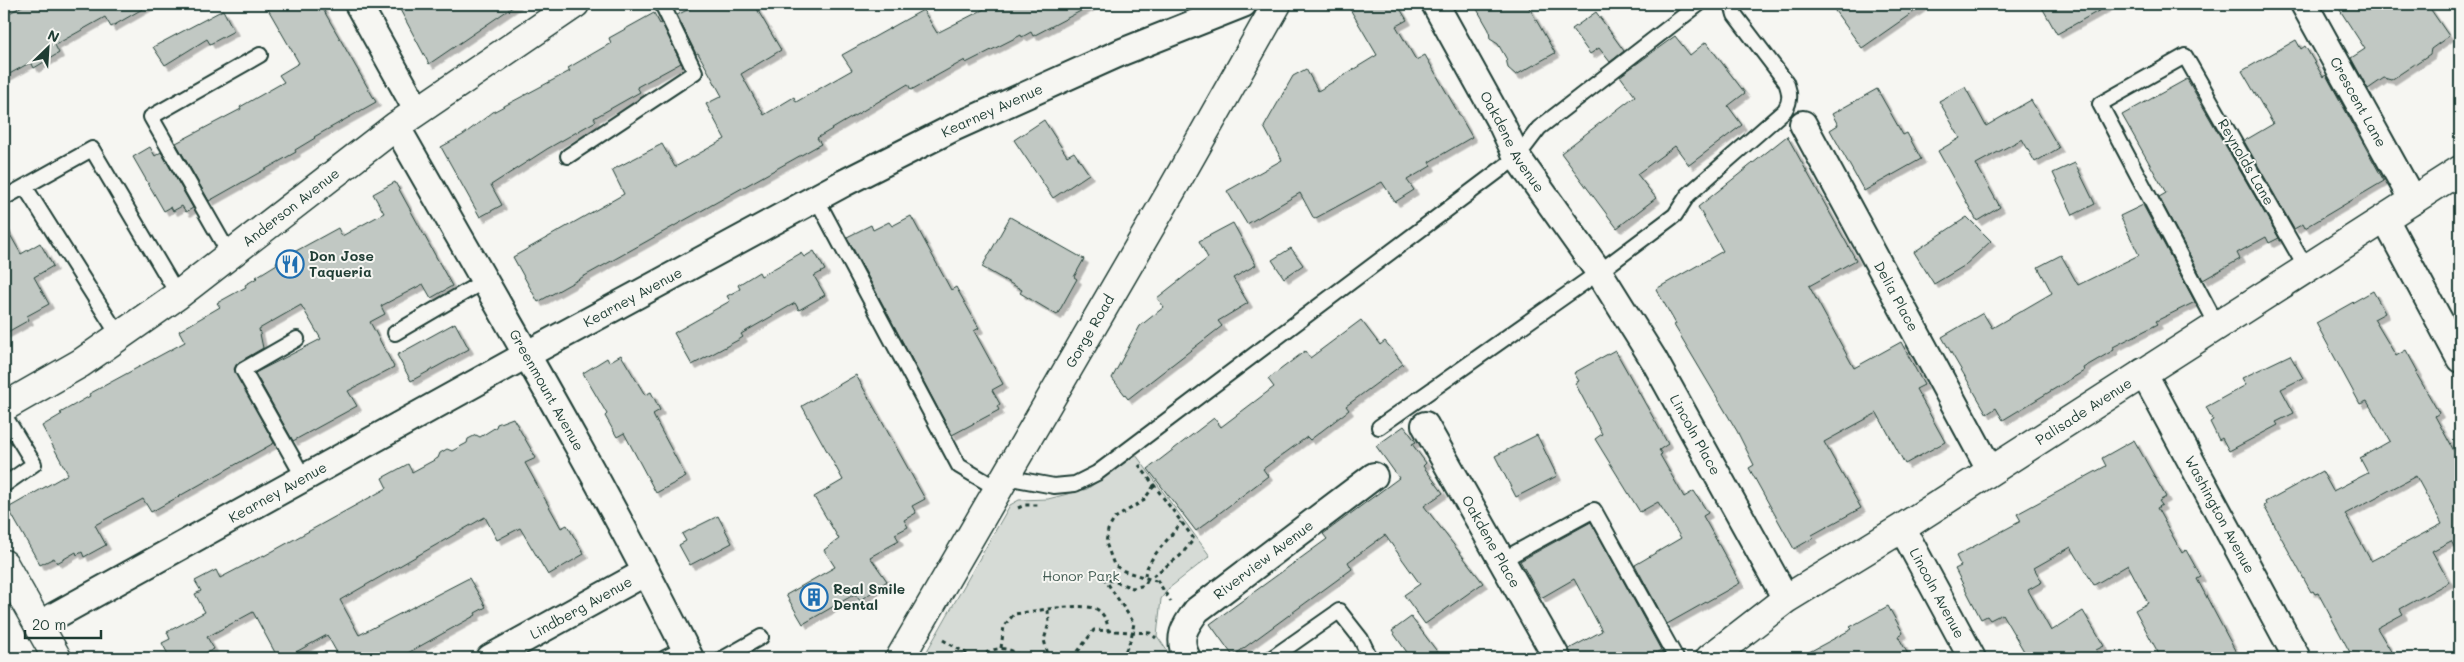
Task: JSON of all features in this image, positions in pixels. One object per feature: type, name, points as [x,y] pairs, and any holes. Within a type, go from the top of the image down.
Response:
[{"type":"main road","name":"Anderson Avenue","points":[[4,407],[81,363],[178,295],[407,118],[575,4]]},
{"type":"main road","name":"Gorge Road","points":[[900,658],[1169,196],[1277,4]]},
{"type":"main road","name":"Palisade Avenue","points":[[1710,658],[1786,598],[1902,528],[2460,170]]},
{"type":"main road","points":[[5,569],[57,658]]},
{"type":"street","name":"Greenmount Avenue","points":[[358,4],[407,118],[484,281],[646,572],[680,655]]},
{"type":"street","name":"Kearney Avenue","points":[[38,625],[526,354],[816,198],[953,128],[1122,52],[1243,4]]},
{"type":"street","name":"Oakdene Avenue","points":[[1435,4],[1502,125],[1517,157],[1599,272]]},
{"type":"street","name":"Crescent Lane","points":[[2304,4],[2413,201]]},
{"type":"street","name":"Delia Place","points":[[1804,124],[1990,470]]},
{"type":"street","points":[[2385,219],[2460,359]]},
{"type":"street","name":"Lincoln Place","points":[[1599,272],[1654,360],[1786,598]]},
{"type":"street","name":"Washington Avenue","points":[[2143,372],[2297,658]]},
{"type":"street","name":"Oakdene Place","points":[[1425,425],[1557,658]]},
{"type":"street","name":"Riverview Avenue","points":[[1187,658],[1181,647],[1187,623],[1197,610],[1374,476]]},
{"type":"street","name":"Lincoln Avenue","points":[[1902,528],[1972,658]]},
{"type":"street","name":"Lindberg Avenue","points":[[490,658],[646,572]]},
{"type":"lane","points":[[568,156],[695,72],[662,4]]},
{"type":"lane","points":[[816,198],[959,466],[1002,483],[1054,486],[1074,484],[1097,473],[1517,157],[1538,128],[1699,4]]},
{"type":"lane","points":[[1379,427],[1599,272],[1675,215],[1688,195],[1785,110],[1790,102],[1790,92],[1786,82],[1735,15],[1732,4]]},
{"type":"lane","points":[[230,255],[151,117],[260,56]]},
{"type":"lane","name":"Reynolds Lane","points":[[2217,325],[2100,104],[2185,56],[2306,268]]},
{"type":"lane","points":[[4,198],[92,150],[178,295]]},
{"type":"lane","points":[[25,187],[119,336]]},
{"type":"lane","points":[[395,333],[484,281]]},
{"type":"lane","points":[[297,339],[242,370],[304,478]]},
{"type":"lane","points":[[4,415],[34,464],[4,485]]},
{"type":"lane","points":[[1502,560],[1594,510],[1676,658]]},
{"type":"lane","points":[[1272,658],[1339,611],[1362,640],[1370,658]]},
{"type":"lane","points":[[724,658],[761,637]]},
{"type":"path","points":[[1136,460],[1194,539],[1180,556],[1154,574],[1156,581],[1187,623]]},
{"type":"path","points":[[1154,486],[1143,501],[1115,518],[1106,536],[1111,562],[1124,571],[1147,576],[1156,581]]},
{"type":"path","points":[[1014,513],[1025,505],[1050,506]]},
{"type":"path","points":[[1122,658],[1133,632],[1133,621],[1104,578],[1133,588],[1145,585],[1151,560],[1170,539],[1181,522]]},
{"type":"path","points":[[1001,648],[1004,626],[1010,616],[1085,607],[1098,610],[1106,620],[1108,631]]},
{"type":"path","points":[[1048,610],[1049,623],[1044,640],[1049,658]]},
{"type":"path","points":[[1073,658],[1094,630],[1150,633],[1160,644]]},
{"type":"path","points":[[940,646],[947,633]]},
{"type":"path","points":[[943,640],[974,658]]},
{"type":"path","points":[[980,658],[992,650],[1001,648],[1010,650],[1022,658]]},
{"type":"green space","name":"Honor Park","points":[[1136,455],[1210,556],[1168,589],[1161,599],[1157,636],[1172,658],[923,658],[1010,505],[1019,500],[1048,499],[1087,489]]},
{"type":"building","points":[[26,4],[151,4],[111,27],[105,17],[55,45],[59,53],[34,68],[31,62],[4,77],[4,16]]},
{"type":"building","points":[[265,4],[320,4],[376,102],[314,137],[295,150],[296,152],[209,201],[176,143],[241,109],[240,107],[284,82],[279,75],[299,63]]},
{"type":"building","points":[[397,4],[517,4],[429,64]]},
{"type":"building","points":[[699,4],[754,4],[781,50],[741,74],[764,115],[794,97],[796,102],[852,70],[842,55],[923,10],[937,33],[994,4],[1094,4],[1033,36],[1031,32],[1022,37],[1021,35],[966,63],[965,60],[911,90],[908,84],[817,138],[821,144],[538,302],[513,257],[624,194],[612,170],[662,144],[675,167],[725,139],[706,104],[722,96],[698,53],[696,54],[677,15]]},
{"type":"building","points":[[1347,4],[1397,4],[1407,20],[1396,26],[1416,60],[1425,55],[1472,137],[1429,162],[1431,166],[1407,180],[1414,190],[1395,202],[1382,182],[1314,219],[1300,193],[1247,224],[1227,191],[1282,160],[1264,127],[1293,76],[1306,69],[1318,91],[1377,55]]},
{"type":"building","points":[[1474,4],[1527,4],[1555,53],[1516,75],[1508,68],[1506,58],[1498,44],[1490,39],[1489,30]]},
{"type":"building","points":[[1830,4],[1925,4],[1862,48]]},
{"type":"building","points":[[2040,4],[2111,4],[2057,34]]},
{"type":"building","points":[[2336,4],[2427,4],[2449,36],[2431,49],[2430,54],[2391,80],[2384,78],[2368,89],[2351,58],[2365,49]]},
{"type":"building","points":[[223,10],[234,31],[210,44],[207,39],[165,65],[153,47]]},
{"type":"building","points":[[1596,12],[1624,51],[1610,62],[1599,48],[1590,54],[1572,29]]},
{"type":"building","points":[[654,13],[660,24],[662,23],[681,63],[637,87],[640,92],[594,118],[596,121],[547,149],[491,185],[502,205],[480,217],[441,147],[463,135],[493,112],[570,71],[568,68],[611,43],[609,38]]},
{"type":"building","points":[[1675,36],[1690,55],[1706,42],[1745,93],[1728,106],[1742,125],[1689,165],[1675,146],[1637,174],[1656,198],[1617,228],[1561,153],[1635,96],[1620,76]]},
{"type":"building","points":[[2296,40],[2301,49],[2305,46],[2323,77],[2326,75],[2384,181],[2305,228],[2303,224],[2294,229],[2244,141],[2273,124],[2242,71]]},
{"type":"building","points":[[2187,79],[2279,238],[2269,243],[2266,237],[2237,253],[2240,259],[2203,280],[2159,197],[2166,193],[2122,115]]},
{"type":"building","points":[[1965,87],[1986,126],[2031,100],[2059,148],[2035,162],[2022,139],[1976,164],[2000,207],[1977,221],[1938,151],[1960,138],[1939,101]]},
{"type":"building","points":[[1877,89],[1903,135],[1907,133],[1921,159],[1864,191],[1830,130],[1838,125],[1832,114]]},
{"type":"building","points":[[1044,120],[1067,156],[1074,152],[1089,174],[1053,198],[1014,140]]},
{"type":"building","points":[[1787,136],[1856,260],[1809,286],[1854,368],[1901,342],[1924,385],[1916,389],[1945,442],[1905,464],[1877,413],[1824,442],[1861,508],[1812,535],[1813,538],[1794,549],[1749,468],[1754,465],[1737,431],[1674,325],[1676,324],[1656,289],[1723,251],[1698,207]]},
{"type":"building","points":[[150,147],[155,156],[161,152],[193,208],[186,212],[182,206],[173,211],[171,207],[164,211],[133,157]]},
{"type":"building","points":[[2075,163],[2095,204],[2073,215],[2053,173]]},
{"type":"building","points":[[395,182],[452,286],[431,298],[423,284],[381,306],[385,314],[370,322],[394,367],[348,391],[357,406],[293,441],[255,373],[321,339],[301,305],[259,329],[263,348],[239,362],[234,369],[274,443],[151,512],[143,499],[95,525],[106,545],[84,557],[82,552],[77,555],[76,552],[57,563],[54,558],[40,565],[8,508],[68,474],[42,426],[90,396],[89,394],[185,342],[179,331],[220,307],[217,303],[246,287],[245,285],[277,264],[276,262],[338,228],[342,236],[384,213],[373,194]]},
{"type":"building","points":[[2143,205],[2195,302],[2156,321],[2158,324],[2113,347],[2114,350],[2083,368],[2084,371],[2003,420],[1996,408],[1987,414],[1942,337],[1983,313],[1992,328],[2052,293],[2038,267],[2061,255],[2078,285],[2139,255],[2120,216]]},
{"type":"building","points":[[911,216],[951,290],[956,287],[979,328],[974,331],[1003,384],[992,390],[1000,404],[997,406],[999,410],[952,435],[847,237],[871,225],[873,230],[889,222],[892,226]]},
{"type":"building","points":[[1010,217],[1084,259],[1074,277],[1077,279],[1057,315],[1020,293],[1022,290],[982,267]]},
{"type":"building","points":[[1967,217],[1991,241],[1964,266],[1934,284],[1914,252]]},
{"type":"building","points":[[1233,223],[1256,265],[1233,278],[1248,303],[1218,321],[1222,326],[1128,399],[1112,378],[1140,326],[1164,307],[1157,298],[1208,258],[1199,241]]},
{"type":"building","points":[[4,224],[21,254],[40,243],[53,266],[34,277],[49,304],[27,316],[29,320],[4,334]]},
{"type":"building","points":[[1291,248],[1303,265],[1284,278],[1272,260]]},
{"type":"building","points":[[814,251],[825,270],[814,276],[825,295],[799,310],[795,303],[741,334],[743,337],[740,339],[692,365],[674,333],[730,301],[727,296],[740,289],[738,285],[759,272],[761,276],[801,253],[804,257]]},
{"type":"building","points":[[2373,291],[2385,313],[2374,319],[2396,356],[2406,350],[2418,372],[2416,373],[2439,413],[2435,416],[2460,462],[2460,557],[2451,541],[2432,551],[2449,582],[2400,609],[2403,614],[2377,628],[2395,658],[2353,658],[2318,593],[2311,592],[2264,506],[2266,505],[2265,502],[2322,471],[2333,491],[2368,473],[2360,458],[2390,441],[2367,401],[2360,404],[2316,323]],"holes":[[[2416,476],[2442,524],[2371,561],[2345,514]]]},
{"type":"building","points":[[1361,320],[1380,345],[1385,341],[1403,364],[1346,406],[1349,410],[1310,440],[1307,437],[1263,469],[1268,476],[1196,531],[1148,469],[1214,418],[1221,427],[1274,387],[1268,379],[1305,351],[1310,358]]},
{"type":"building","points":[[455,323],[469,349],[411,381],[397,355]]},
{"type":"building","points":[[1615,350],[1668,444],[1659,450],[1662,454],[1660,455],[1684,497],[1694,491],[1708,513],[1703,516],[1740,583],[1667,624],[1635,565],[1681,538],[1658,502],[1640,512],[1595,439],[1602,434],[1575,383],[1579,381],[1574,373]]},
{"type":"building","points":[[621,355],[645,395],[651,392],[660,410],[653,414],[654,417],[686,477],[656,493],[624,433],[617,437],[605,416],[607,414],[583,373],[607,358],[609,362]]},
{"type":"building","points":[[2290,355],[2303,378],[2281,389],[2294,413],[2276,422],[2278,425],[2229,451],[2222,438],[2219,440],[2210,422],[2213,420],[2206,407],[2246,385],[2242,378]]},
{"type":"building","points":[[856,375],[925,499],[912,506],[916,513],[904,520],[908,527],[895,534],[899,541],[870,557],[887,581],[860,601],[855,594],[803,624],[786,595],[835,567],[824,550],[839,539],[814,497],[843,480],[802,406]]},
{"type":"building","points":[[513,418],[536,458],[525,463],[561,528],[567,525],[584,554],[548,575],[520,528],[497,540],[485,517],[340,600],[359,635],[469,578],[486,607],[475,613],[476,615],[406,654],[394,658],[340,658],[327,635],[285,658],[278,658],[253,612],[207,637],[214,649],[197,658],[170,658],[162,643],[170,639],[167,632],[205,612],[195,594],[201,591],[195,581],[216,570],[220,578],[264,556],[387,488],[382,478],[408,464],[412,472],[438,458],[440,453],[447,449],[452,451],[467,443],[468,439],[476,435],[480,437],[496,427],[497,424]]},
{"type":"building","points":[[1404,426],[1416,442],[1412,444],[1426,463],[1423,466],[1443,493],[1424,506],[1483,583],[1425,624],[1404,595],[1420,584],[1385,535],[1348,562],[1352,569],[1233,656],[1210,624],[1327,539],[1323,534],[1399,478],[1376,446]]},
{"type":"building","points":[[1537,435],[1557,476],[1516,497],[1495,456]]},
{"type":"building","points":[[2134,440],[2166,497],[2159,501],[2162,505],[2157,508],[2182,553],[2186,550],[2201,577],[2197,579],[2239,658],[2161,658],[2135,610],[2148,603],[2128,565],[2094,585],[2071,547],[2034,568],[2042,582],[2028,590],[2051,631],[2083,611],[2104,646],[2096,650],[2101,658],[2028,658],[2002,614],[1990,620],[1987,616],[1981,619],[1955,569],[1961,566],[1956,556],[2021,521],[2017,514],[2106,466],[2102,458]]},
{"type":"building","points":[[718,516],[732,543],[690,565],[679,545],[686,541],[682,534]]},
{"type":"building","points":[[1591,522],[1661,650],[1646,658],[1572,658],[1569,649],[1602,631],[1574,579],[1541,598],[1520,561]]},
{"type":"building","points":[[1888,606],[1903,633],[1898,636],[1910,658],[1798,658],[1852,629],[1850,627]]},
{"type":"building","points":[[1411,617],[1442,658],[1411,658],[1392,631]]},
{"type":"place","name":"Don Jose Taqueria","points":[[290,264]]},
{"type":"place","name":"Real Smile Dental","points":[[814,597]]}]
